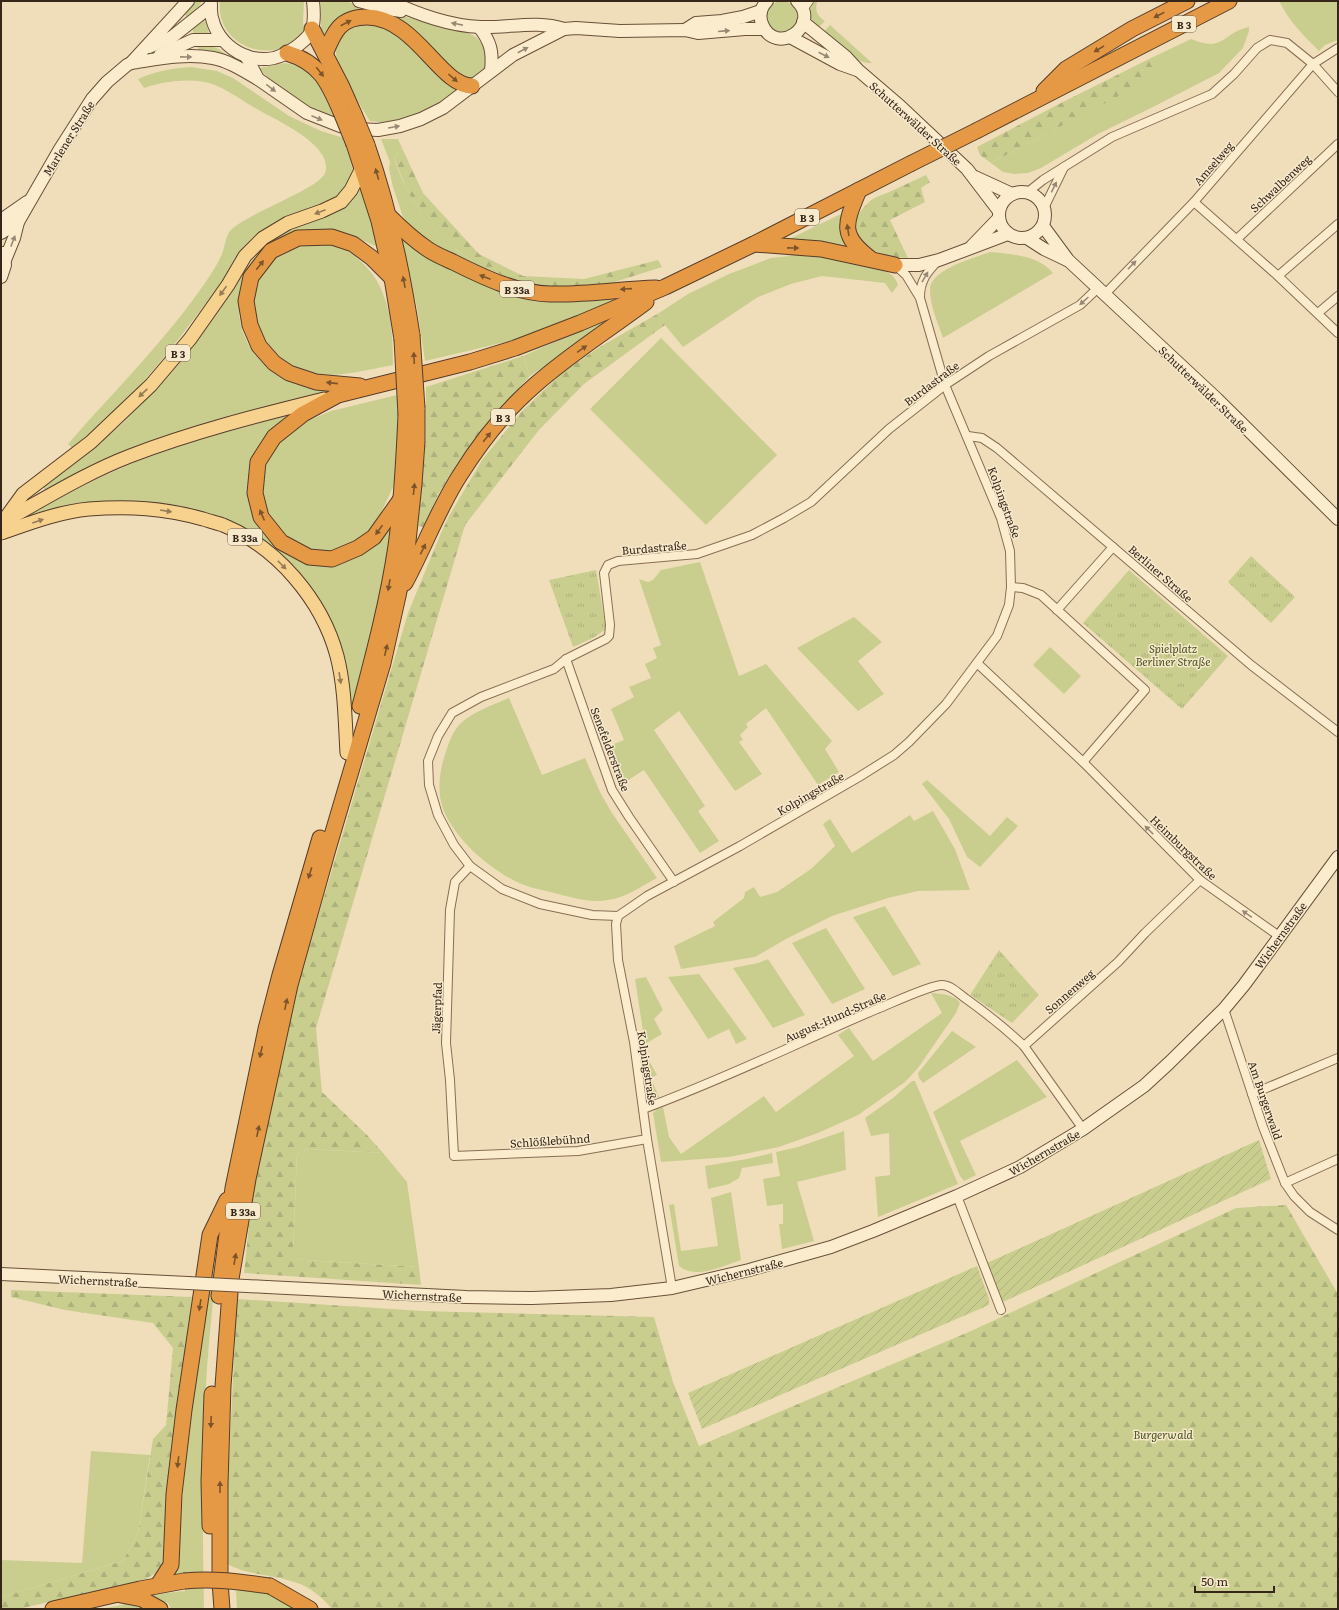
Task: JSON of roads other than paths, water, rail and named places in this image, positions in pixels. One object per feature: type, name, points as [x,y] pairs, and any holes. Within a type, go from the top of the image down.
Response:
[{"type":"highway","points":[[1035,100],[1066,69],[1132,28],[1187,1]]},
{"type":"highway","name":"B 3","points":[[401,498],[374,537],[358,548],[332,559],[309,557],[281,542],[261,517],[255,493],[258,462],[274,438],[303,414],[338,395],[463,364],[514,348],[580,323],[665,287],[754,244],[1228,1]]},
{"type":"highway","points":[[325,54],[338,27],[349,21],[363,17],[377,18],[405,32],[422,46],[445,72],[458,82],[472,86]]},
{"type":"highway","name":"B 33a","points":[[222,1609],[220,1582],[220,1484],[223,1386],[231,1279],[248,1180],[290,985],[328,849],[383,664],[407,551],[417,442],[411,412],[407,337],[397,248],[390,217],[347,113],[342,87],[312,29]]},
{"type":"highway","name":"B 33a","points":[[287,53],[310,62],[321,73],[347,113]]},
{"type":"highway","name":"B 33a","points":[[360,144],[362,168],[379,221],[407,337]]},
{"type":"highway","points":[[860,190],[848,218],[848,230],[852,242],[872,260]]},
{"type":"highway","name":"B 33a","points":[[390,217],[413,239],[428,250],[479,274],[517,289],[548,294],[582,294],[624,289],[665,287]]},
{"type":"highway","points":[[371,387],[316,382],[290,373],[274,363],[259,346],[250,325],[246,301],[249,285],[251,277],[271,251],[298,238],[318,237],[332,237],[353,244],[372,258],[392,278]]},
{"type":"highway","points":[[754,244],[821,249],[895,265]]},
{"type":"highway","name":"B 3","points":[[398,596],[423,549],[439,514],[460,476],[482,443],[507,413],[534,385],[562,362],[665,287]]},
{"type":"highway","name":"B 33a","points":[[212,1609],[209,1481],[212,1383],[222,1271],[232,1188],[266,1028],[284,960],[347,753],[372,662],[387,597],[396,547],[411,412]]},
{"type":"highway","points":[[158,1585],[171,1565],[174,1494],[184,1410],[210,1235],[232,1188]]},
{"type":"highway","points":[[53,1609],[158,1585],[207,1579],[228,1580],[270,1586],[310,1609]]},
{"type":"highway","points":[[116,1594],[142,1599],[160,1609]]},
{"type":"main road","name":"Marlener Straße","points":[[1,277],[4,271],[3,255],[14,238],[18,222],[60,148],[92,100],[107,82],[131,64],[142,50],[171,21],[188,1]]},
{"type":"main road","points":[[211,3],[216,30],[222,40],[233,50],[246,56],[267,59],[287,53],[303,42],[312,29],[313,1]]},
{"type":"main road","points":[[359,1],[388,9],[414,12]]},
{"type":"main road","points":[[389,1],[414,12]]},
{"type":"main road","name":"Marlener Straße","points":[[142,50],[172,37],[211,3]]},
{"type":"main road","points":[[790,37],[798,31],[804,22],[803,4]]},
{"type":"main road","name":"Schutterwälder Straße","points":[[764,6],[761,20],[764,29],[769,34],[780,38],[790,37],[840,64],[858,70]]},
{"type":"main road","name":"Schutterwälder Straße","points":[[685,30],[696,23],[722,21],[743,17],[764,6]]},
{"type":"main road","name":"Schutterwälder Straße","points":[[414,12],[459,25],[480,27],[544,24],[564,28],[620,32],[685,30],[698,32],[764,29]]},
{"type":"main road","name":"Schutterwälder Straße","points":[[804,22],[846,57],[858,70],[900,106],[973,176],[999,215]]},
{"type":"main road","points":[[480,27],[488,39],[491,51],[491,71]]},
{"type":"main road","points":[[246,56],[258,78],[307,114],[324,121],[356,128],[378,130],[400,126],[421,119],[443,108],[513,56],[564,28]]},
{"type":"main road","name":"Marlener Straße","points":[[148,61],[193,40],[222,40]]},
{"type":"main road","name":"Marlener Straße","points":[[131,64],[174,56],[214,58],[233,65],[258,78]]},
{"type":"main road","name":"B 3","points":[[1,526],[23,494],[91,442],[151,385],[190,339],[228,285],[245,256],[263,238],[288,223],[322,211],[341,202],[352,190],[362,168]]},
{"type":"main road","name":"Schutterwälder Straße","points":[[973,176],[1012,194]]},
{"type":"main road","points":[[1020,191],[1028,192],[1035,195],[1041,201],[1044,208],[1045,220],[1043,226],[1036,234],[1027,238],[1019,238],[1008,234],[1002,227],[999,215],[1001,204],[1012,194],[1020,191]]},
{"type":"main road","points":[[1,220],[30,201]]},
{"type":"main road","points":[[970,248],[999,215]]},
{"type":"main road","name":"Marlener Straße","points":[[1,233],[18,222]]},
{"type":"main road","name":"Schutterwälder Straße","points":[[1043,226],[1068,260],[1217,399],[1338,520]]},
{"type":"main road","points":[[895,265],[919,265],[939,260],[1008,234]]},
{"type":"main road","name":"Schutterwälder Straße","points":[[1027,238],[1044,249],[1068,260]]},
{"type":"main road","name":"B 3","points":[[1,526],[75,481],[129,456],[200,433],[338,395]]},
{"type":"main road","name":"B 33a","points":[[1,526],[88,509],[141,507],[186,514],[223,525],[254,541],[280,563],[303,588],[326,626],[337,656],[344,700],[347,753]]},
{"type":"main road","name":"Wichernstraße","points":[[1,1274],[458,1296],[532,1298],[611,1295],[672,1288],[749,1270],[831,1247],[957,1196],[1020,1167],[1083,1129],[1144,1086],[1224,1009],[1244,985],[1338,857]]},
{"type":"street","points":[[1028,192],[1064,166],[1112,137],[1212,94],[1234,74],[1257,48],[1270,40],[1287,43],[1313,64],[1338,92]]},
{"type":"street","name":"Amselweg","points":[[1102,291],[1194,202],[1313,64],[1338,48]]},
{"type":"street","name":"Schwalbenweg","points":[[1237,238],[1338,144]]},
{"type":"street","points":[[1044,208],[1064,166]]},
{"type":"street","points":[[1194,202],[1237,238],[1338,333]]},
{"type":"street","points":[[1278,276],[1338,224]]},
{"type":"street","name":"Kolpingstraße","points":[[920,298],[921,284],[925,275],[939,260]]},
{"type":"street","name":"Kolpingstraße","points":[[672,1288],[647,1139],[634,1042],[618,960],[616,924],[618,916],[647,896],[803,810],[894,755],[909,742],[946,704],[997,636],[1009,605],[1011,587],[1010,551],[1003,524],[968,436],[945,385],[920,298],[906,275],[895,265]]},
{"type":"street","name":"Burdastraße","points":[[618,916],[592,915],[540,904],[502,889],[470,866],[454,845],[438,815],[429,786],[428,761],[438,736],[452,713],[481,697],[554,669],[566,659],[606,639],[609,636],[610,625],[604,573],[608,566],[618,561],[697,554],[752,535],[784,518],[811,502],[889,429],[945,385],[1026,333],[1068,312],[1102,291]]},
{"type":"street","points":[[1318,313],[1338,296]]},
{"type":"street","name":"Berliner Straße","points":[[968,436],[982,438],[997,448],[1270,681],[1338,732]]},
{"type":"street","points":[[1057,610],[1113,547]]},
{"type":"street","points":[[1011,587],[1023,588],[1036,593],[1057,610],[1145,690],[1082,762]]},
{"type":"street","name":"Senefelderstraße","points":[[566,659],[612,790],[628,817],[674,882]]},
{"type":"street","name":"Heimburgstraße","points":[[977,663],[1082,762],[1200,880],[1279,936]]},
{"type":"street","name":"Jägerpfad","points":[[454,1156],[450,1080],[446,1043],[450,910],[455,882],[470,866]]},
{"type":"street","name":"Sonnenweg","points":[[1024,1046],[1118,962],[1200,880]]},
{"type":"street","name":"August-Hund-Straße","points":[[643,1109],[706,1085],[822,1032],[894,1002],[942,985],[952,988],[984,1011],[1024,1046]]},
{"type":"street","name":"Am Burgerwald","points":[[1224,1009],[1263,1127],[1285,1183],[1294,1196],[1310,1212],[1338,1230]]},
{"type":"street","points":[[1024,1046],[1083,1129]]},
{"type":"street","points":[[1252,1094],[1338,1058]]},
{"type":"street","name":"Schlößlebühnd","points":[[454,1156],[578,1151],[647,1139]]},
{"type":"street","points":[[1285,1183],[1338,1159]]},
{"type":"street","points":[[957,1196],[1001,1310]]},
{"type":"park label","name":"Spielplatz Berliner Straße","points":[[1173,654]]},
{"type":"park label","name":"Burgerwald","points":[[1163,1434]]}]
